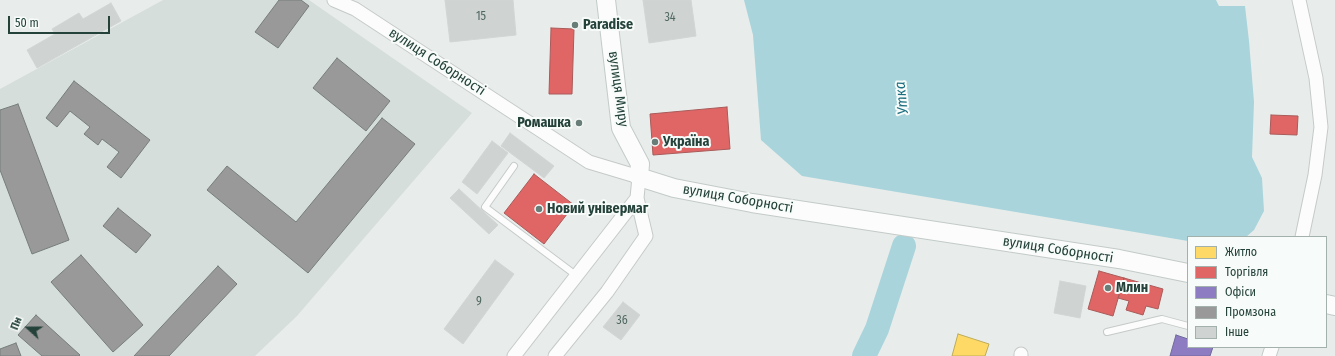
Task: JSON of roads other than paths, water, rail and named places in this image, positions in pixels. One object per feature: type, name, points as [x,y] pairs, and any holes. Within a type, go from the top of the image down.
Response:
[{"type":"main road","name":"вулиця Миру","points":[[606,0],[621,128],[640,164],[639,177]]},
{"type":"main road","name":"вулиця Соборності","points":[[639,177],[674,188],[752,203],[1119,259],[1187,273]]},
{"type":"street","name":"вулиця Соборності","points":[[334,0],[355,5],[589,162],[639,177]]},
{"type":"street","points":[[1299,0],[1316,78],[1321,127],[1315,175],[1302,236]]},
{"type":"street","name":"вулиця Миру","points":[[555,356],[607,292],[646,236],[637,198],[639,177]]},
{"type":"street","points":[[514,356],[637,198]]},
{"type":"lane","points":[[514,166],[485,207],[577,276]]},
{"type":"lane","points":[[1106,332],[1162,319],[1187,326]]},
{"type":"water","points":[[744,0],[1216,0],[1219,6],[1245,6],[1254,102],[1252,157],[1262,178],[1264,211],[1254,230],[1247,236],[1187,236],[1187,241],[802,176],[761,140],[753,35]]},
{"type":"waterway","name":"Утка","points":[[864,356],[877,329],[904,246]]},
{"type":"place","name":"Paradise","points":[[575,25]]},
{"type":"place","name":"Ромашка","points":[[579,123]]},
{"type":"place","name":"Україна","points":[[655,142]]},
{"type":"place","name":"Новий універмаг","points":[[539,209]]},
{"type":"place","name":"Млин","points":[[1108,288]]}]
